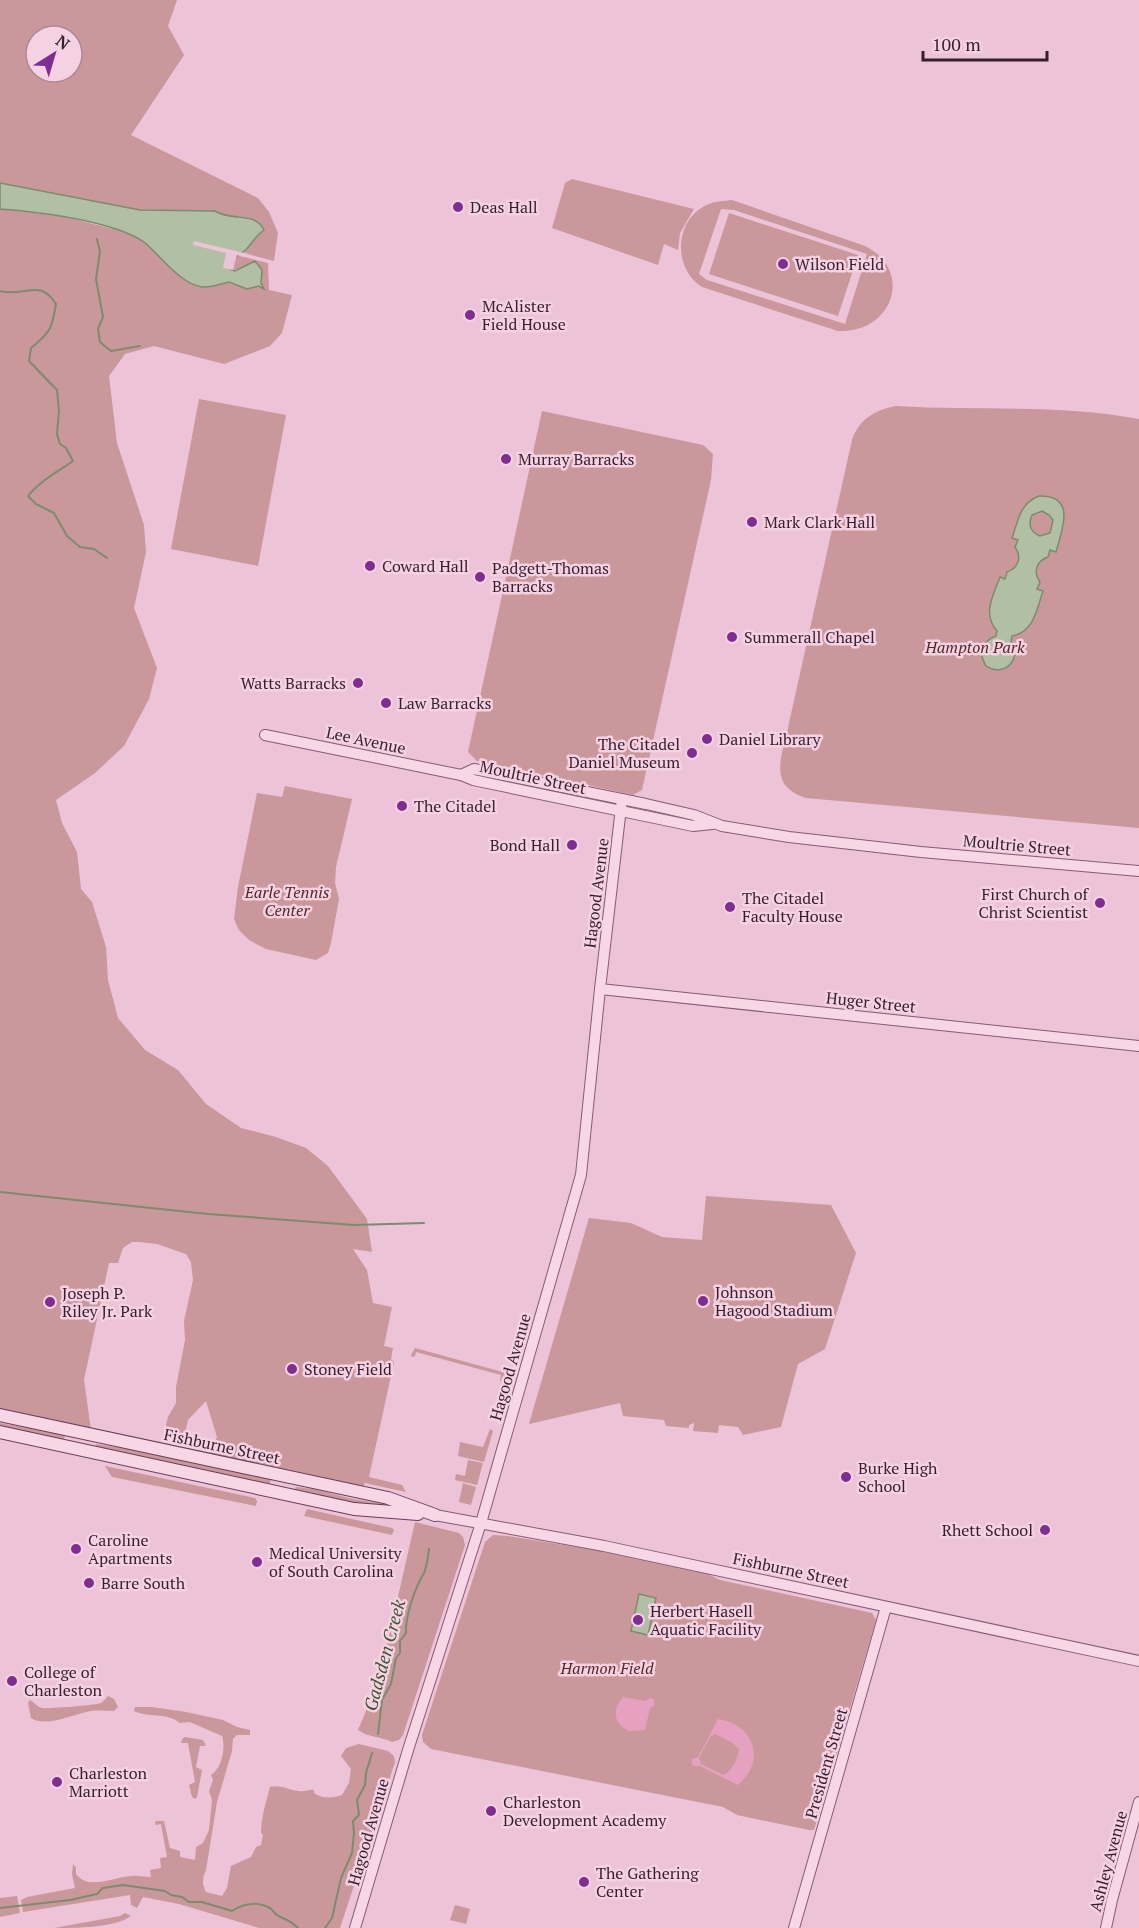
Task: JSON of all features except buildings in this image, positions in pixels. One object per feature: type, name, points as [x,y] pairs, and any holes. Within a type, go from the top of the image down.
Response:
[{"type":"main road","name":"Fishburne Street","points":[[0,1415],[388,1498],[435,1515]]},
{"type":"main road","points":[[72,1430],[78,1449]]},
{"type":"main road","name":"Fishburne Street","points":[[0,1432],[354,1509],[435,1515]]},
{"type":"main road","points":[[282,1494],[285,1476]]},
{"type":"street","name":"Lee Avenue","points":[[265,735],[461,775]]},
{"type":"street","name":"Moultrie Street","points":[[461,775],[474,769],[694,815],[715,824],[799,839],[1139,871]]},
{"type":"street","name":"Moultrie Street","points":[[461,775],[473,780],[693,826],[715,824]]},
{"type":"street","name":"Hagood Avenue","points":[[355,1928],[408,1750],[481,1523],[581,1175],[622,799]]},
{"type":"street","name":"Huger Street","points":[[600,989],[1139,1046]]},
{"type":"street","name":"Fishburne Street","points":[[435,1515],[604,1546],[1139,1661]]},
{"type":"street","name":"President Street","points":[[794,1928],[886,1607]]},
{"type":"street","name":"Ashley Avenue","points":[[1107,1928],[1112,1900],[1139,1802]]},
{"type":"green space","points":[[0,0],[177,0],[168,26],[184,55],[131,135],[258,198],[269,212],[278,233],[274,261],[244,253],[264,230],[250,218],[237,216],[231,218],[215,211],[140,210],[0,183]]},
{"type":"green space","points":[[572,179],[694,209],[680,233],[678,250],[664,244],[658,265],[552,228],[565,183]]},
{"type":"green space","points":[[732,200],[865,246],[880,257],[889,270],[893,285],[890,299],[883,312],[872,322],[857,329],[838,331],[702,287],[692,279],[686,268],[681,244],[683,231],[697,211],[712,203]],"holes":[[[721,209],[734,210],[867,254],[845,324],[707,280],[699,274]]]},
{"type":"green space","points":[[0,209],[62,216],[117,230],[141,239],[154,250],[216,286],[229,282],[247,288],[262,285],[262,270],[243,268],[233,270],[237,255],[268,263],[269,290],[292,295],[282,333],[270,346],[224,364],[154,346],[125,354],[109,376],[117,443],[144,525],[146,552],[134,608],[157,668],[149,699],[124,746],[95,773],[56,800],[62,823],[77,852],[81,889],[92,902],[106,947],[108,980],[118,1018],[145,1050],[178,1070],[206,1104],[241,1128],[306,1148],[328,1166],[367,1219],[372,1252],[353,1249],[367,1270],[373,1303],[392,1307],[384,1346],[393,1348],[391,1359],[394,1362],[369,1477],[402,1485],[406,1492],[365,1483],[363,1488],[209,1455],[217,1437],[206,1401],[188,1420],[184,1437],[179,1442],[169,1439],[165,1429],[168,1417],[176,1403],[176,1387],[185,1340],[184,1321],[193,1280],[191,1262],[186,1254],[157,1244],[132,1242],[123,1248],[118,1263],[109,1263],[84,1380],[91,1430],[0,1410]]},
{"type":"green space","name":"Wilson Field","points":[[729,213],[858,255],[838,316],[709,274]]},
{"type":"green space","points":[[199,399],[286,415],[258,566],[171,549]]},
{"type":"green space","name":"Hampton Park","points":[[896,406],[1079,411],[1139,419],[1139,828],[806,798],[794,792],[781,777],[781,757],[852,440],[863,421],[881,410]]},
{"type":"green space","points":[[542,411],[703,445],[713,454],[711,480],[642,790],[633,795],[477,761],[468,752]]},
{"type":"green space","name":"Earle Tennis Center","points":[[285,786],[352,799],[336,867],[335,883],[339,899],[331,943],[328,953],[316,960],[266,949],[249,940],[239,930],[234,919],[238,887],[257,793],[282,797]]},
{"type":"green space","name":"Johnson Hagood Stadium","points":[[706,1196],[831,1205],[856,1253],[825,1349],[798,1364],[781,1427],[743,1435],[738,1427],[719,1425],[718,1433],[693,1431],[694,1423],[689,1425],[689,1428],[666,1426],[664,1420],[623,1416],[620,1403],[529,1424],[589,1218],[631,1223],[662,1237],[702,1240]]},
{"type":"green space","points":[[415,1348],[510,1374],[496,1418],[488,1412],[495,1412],[504,1383],[500,1381],[501,1375],[416,1352],[412,1357]]},
{"type":"green space","points":[[0,1423],[64,1434],[65,1437],[62,1440],[0,1428]]},
{"type":"green space","points":[[490,1429],[493,1431],[484,1462],[458,1456],[460,1442],[483,1447]]},
{"type":"green space","points":[[96,1444],[156,1453],[271,1480],[269,1485],[95,1447]]},
{"type":"green space","points":[[468,1460],[483,1463],[477,1485],[455,1480],[456,1474],[465,1476]]},
{"type":"green space","points":[[105,1466],[255,1498],[256,1506],[112,1477]]},
{"type":"green space","points":[[463,1483],[476,1487],[471,1505],[459,1502]]},
{"type":"green space","points":[[296,1487],[389,1505],[354,1504],[294,1491]]},
{"type":"green space","points":[[307,1509],[394,1530],[392,1535],[304,1516]]},
{"type":"green space","points":[[415,1522],[459,1533],[465,1545],[403,1735],[399,1740],[392,1742],[358,1730],[379,1680]]},
{"type":"green space","name":"Harmon Field","points":[[493,1535],[625,1555],[704,1572],[720,1580],[872,1613],[876,1620],[814,1830],[737,1815],[723,1807],[431,1749],[423,1742],[422,1735],[485,1542]]},
{"type":"green space","points":[[108,1696],[114,1699],[118,1707],[114,1711],[91,1711],[44,1722],[31,1718],[28,1703],[30,1700],[42,1708],[72,1707],[101,1703]]},
{"type":"green space","points":[[135,1707],[186,1712],[223,1720],[250,1730],[250,1735],[237,1735],[233,1739],[232,1751],[217,1802],[203,1879],[206,1892],[222,1896],[227,1888],[231,1866],[251,1857],[256,1847],[261,1845],[262,1822],[270,1787],[301,1791],[314,1790],[314,1793],[324,1797],[339,1796],[349,1783],[351,1769],[341,1756],[346,1748],[359,1744],[388,1751],[394,1756],[395,1762],[340,1928],[259,1928],[179,1904],[143,1897],[137,1908],[131,1905],[130,1895],[23,1912],[21,1900],[27,1897],[75,1888],[72,1874],[73,1864],[76,1874],[88,1882],[102,1882],[134,1876],[151,1877],[150,1870],[161,1868],[160,1858],[167,1857],[161,1824],[156,1825],[156,1821],[164,1821],[170,1848],[180,1851],[180,1857],[195,1860],[196,1847],[203,1843],[209,1830],[212,1800],[209,1791],[213,1780],[211,1775],[218,1768],[222,1757],[224,1746],[222,1736],[190,1722],[180,1723],[169,1717],[139,1713],[134,1711]]},
{"type":"green space","points":[[185,1737],[203,1740],[206,1746],[200,1746],[196,1767],[202,1770],[195,1799],[192,1797],[189,1785],[195,1782],[188,1743],[181,1742]]},
{"type":"green space","points":[[17,1896],[20,1913],[0,1917],[0,1898]]},
{"type":"green space","points":[[455,1905],[470,1909],[466,1924],[450,1920]]},
{"type":"green space","points":[[125,1913],[131,1916],[115,1923],[54,1928],[120,1916]]},
{"type":"sand","points":[[623,1697],[645,1701],[651,1698],[654,1700],[645,1730],[629,1731],[617,1720],[617,1707]]},
{"type":"sand","points":[[718,1719],[740,1728],[748,1736],[754,1755],[747,1775],[738,1785],[700,1766],[693,1766],[692,1759],[698,1757]],"holes":[[[715,1734],[739,1749],[729,1771],[723,1775],[701,1764],[699,1758],[710,1737]]]},
{"type":"shaded area","points":[[0,183],[140,210],[215,211],[255,221],[264,230],[245,251],[235,257],[230,269],[235,271],[255,261],[262,270],[261,283],[264,289],[259,286],[247,289],[229,282],[209,287],[194,285],[178,275],[144,242],[122,231],[75,218],[0,209]]},
{"type":"shaded area","points":[[1039,496],[1051,497],[1059,501],[1064,515],[1061,534],[1056,552],[1050,550],[1048,557],[1037,567],[1040,582],[1037,589],[1043,591],[1034,619],[1025,630],[1012,636],[1011,641],[1015,654],[1010,665],[999,670],[993,669],[986,666],[982,657],[985,644],[996,636],[997,631],[990,618],[990,605],[1000,577],[1005,579],[1007,572],[1017,565],[1019,558],[1015,547],[1018,540],[1012,538],[1021,513],[1033,499]],"holes":[[[1042,511],[1053,520],[1050,533],[1040,536],[1031,527],[1032,515]]]},
{"type":"shaded area","points":[[639,1594],[656,1598],[648,1635],[631,1631]]},
{"type":"pier","points":[[194,241],[248,254],[243,257],[237,255],[233,270],[223,268],[226,253],[193,245]]},
{"type":"waterway","points":[[97,239],[100,252],[96,279],[103,317],[98,329],[100,342],[111,351],[140,346]]},
{"type":"waterway","points":[[0,291],[37,290],[50,296],[56,304],[50,329],[31,348],[29,361],[57,390],[59,411],[57,434],[60,444],[66,448],[73,461],[43,481],[28,496],[36,504],[54,513],[67,536],[80,547],[94,549],[107,558]]},
{"type":"waterway","points":[[0,1192],[208,1214],[354,1225],[424,1223]]},
{"type":"waterway","name":"Gadsden Creek","points":[[378,1734],[382,1700],[391,1684],[396,1658],[400,1653],[400,1641],[406,1633],[409,1610],[425,1571],[429,1549]]},
{"type":"waterway","name":"Gadsden Creek","points":[[325,1928],[332,1918],[341,1878],[352,1853],[353,1821],[359,1815],[357,1800],[365,1785],[372,1753]]},
{"type":"waterway","name":"Gadsden Creek","points":[[0,1908],[70,1900],[97,1894],[103,1888],[123,1885],[165,1891],[189,1902],[202,1902],[232,1911],[245,1905],[260,1905],[270,1908],[298,1928]]},
{"type":"place","name":"Deas Hall","points":[[458,207]]},
{"type":"place","name":"Wilson Field","points":[[783,264]]},
{"type":"place","name":"McAlister Field House","points":[[470,315]]},
{"type":"place","name":"Murray Barracks","points":[[506,459]]},
{"type":"place","name":"Mark Clark Hall","points":[[752,522]]},
{"type":"place","name":"Coward Hall","points":[[370,566]]},
{"type":"place","name":"Padgett-Thomas Barracks","points":[[480,577]]},
{"type":"place","name":"Summerall Chapel","points":[[732,637]]},
{"type":"place","name":"Watts Barracks","points":[[358,683]]},
{"type":"place","name":"Law Barracks","points":[[386,703]]},
{"type":"place","name":"Daniel Library","points":[[707,739]]},
{"type":"place","name":"The Citadel Daniel Museum","points":[[692,753]]},
{"type":"place","name":"The Citadel","points":[[402,806]]},
{"type":"place","name":"Bond Hall","points":[[572,845]]},
{"type":"place","name":"First Church of Christ Scientist","points":[[1100,903]]},
{"type":"place","name":"The Citadel Faculty House","points":[[730,907]]},
{"type":"place","name":"Johnson Hagood Stadium","points":[[703,1301]]},
{"type":"place","name":"Joseph P. Riley Jr. Park","points":[[50,1302]]},
{"type":"place","name":"Stoney Field","points":[[292,1369]]},
{"type":"place","name":"Burke High School","points":[[846,1477]]},
{"type":"place","name":"Rhett School","points":[[1045,1530]]},
{"type":"place","name":"Caroline Apartments","points":[[76,1549]]},
{"type":"place","name":"Medical University of South Carolina","points":[[257,1562]]},
{"type":"place","name":"Barre South","points":[[89,1583]]},
{"type":"place","name":"Herbert Hasell Aquatic Facility","points":[[638,1620]]},
{"type":"place","name":"College of Charleston","points":[[12,1681]]},
{"type":"place","name":"Charleston Marriott","points":[[57,1782]]},
{"type":"place","name":"Charleston Development Academy","points":[[491,1811]]},
{"type":"place","name":"The Gathering Center","points":[[584,1882]]}]
